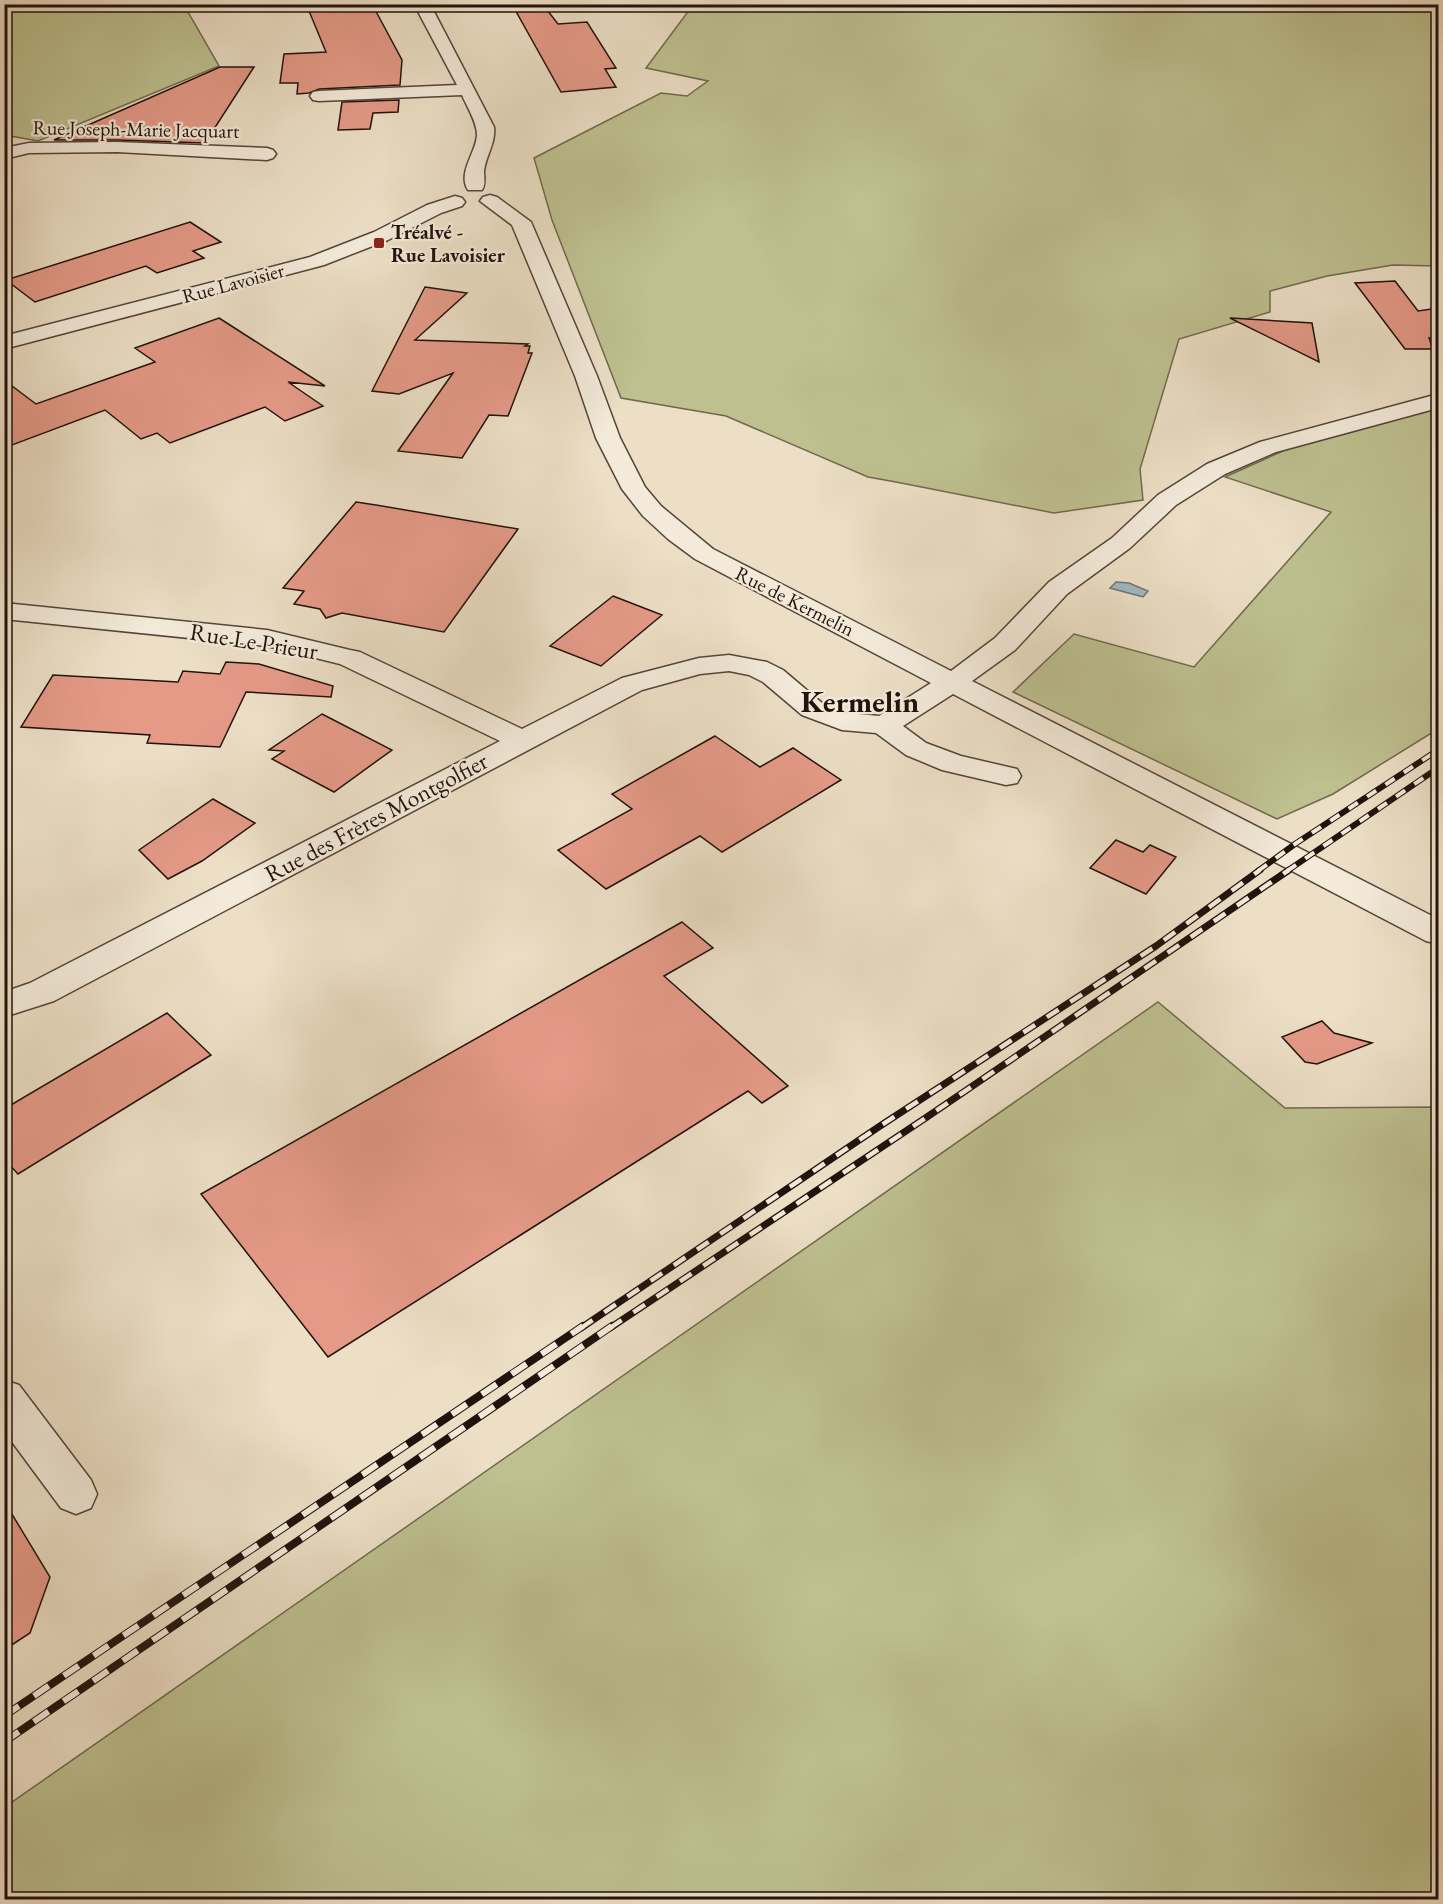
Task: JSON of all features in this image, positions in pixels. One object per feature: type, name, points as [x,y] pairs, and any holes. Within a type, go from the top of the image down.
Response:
[{"type":"street","points":[[422,4],[485,127],[486,137],[475,169],[482,193]]},
{"type":"street","points":[[319,96],[468,90]]},
{"type":"street","name":"Rue Joseph-Marie Jacquart","points":[[4,154],[28,148],[117,147],[267,154]]},
{"type":"street","name":"Rue Lavoisier","points":[[4,343],[317,261],[381,236],[434,208],[455,202],[451,199],[452,192],[482,193]]},
{"type":"street","name":"Rue de Kermelin","points":[[482,193],[521,222],[586,376],[608,438],[634,489],[652,511],[704,554],[1438,933]]},
{"type":"street","points":[[1006,776],[952,764],[916,749],[884,725],[953,682],[1005,644],[1058,588],[1120,543],[1167,500],[1216,469],[1268,447],[1438,401]]},
{"type":"street","name":"Rue Le Prieur","points":[[4,612],[267,638],[350,658],[521,740]]},
{"type":"street","name":"Rue des Frères Montgolfier","points":[[4,1005],[42,992],[632,684],[699,666],[729,663],[758,668],[773,676],[812,710],[842,721],[884,725]]},
{"type":"street","points":[[4,1398],[76,1494]]},
{"type":"green space","points":[[4,5],[184,5],[219,66],[38,141],[5,135]]},
{"type":"green space","points":[[691,5],[1438,5],[1438,266],[1393,265],[1327,276],[1270,291],[1270,312],[1179,339],[1140,469],[1143,500],[1054,513],[868,477],[726,416],[621,398],[552,220],[534,158],[661,93],[687,96],[708,81],[646,68]]},
{"type":"green space","points":[[1438,408],[1438,729],[1333,794],[1277,819],[1013,692],[1074,634],[1194,667],[1331,512],[1225,477],[1285,450]]},
{"type":"green space","points":[[1158,1002],[1285,1108],[1438,1107],[1438,1899],[5,1899],[5,1807]]},
{"type":"water","points":[[1116,582],[1129,583],[1148,591],[1143,597],[1110,588]]},
{"type":"building","points":[[372,4],[402,60],[400,85],[319,89],[297,94],[298,83],[280,83],[284,54],[326,52],[309,11]]},
{"type":"building","points":[[513,6],[544,6],[558,24],[587,22],[616,68],[605,69],[616,87],[561,92]]},
{"type":"building","points":[[220,67],[254,67],[205,143],[54,140]]},
{"type":"building","points":[[399,100],[398,112],[373,113],[370,129],[338,130],[342,102]]},
{"type":"building","points":[[190,222],[221,242],[193,251],[204,258],[157,273],[146,266],[35,302],[6,280]]},
{"type":"building","points":[[1395,281],[1418,311],[1438,308],[1438,338],[1429,338],[1433,349],[1405,349],[1355,283]]},
{"type":"building","points":[[425,287],[467,293],[415,340],[528,344],[525,346],[530,346],[528,353],[532,353],[508,416],[489,415],[462,458],[398,451],[453,373],[399,394],[372,391]]},
{"type":"building","points":[[219,318],[325,386],[288,382],[323,406],[285,421],[265,407],[170,443],[157,433],[141,439],[105,410],[4,448],[4,380],[36,404],[155,362],[135,348]]},
{"type":"building","points":[[1230,318],[1312,323],[1319,362]]},
{"type":"building","points":[[356,502],[518,529],[444,632],[342,613],[326,618],[320,609],[294,604],[304,591],[283,588]]},
{"type":"building","points":[[613,596],[662,615],[601,666],[550,646]]},
{"type":"building","points":[[226,662],[259,664],[333,686],[331,697],[246,692],[220,747],[147,743],[150,735],[21,727],[53,675],[178,682],[183,671],[220,674]]},
{"type":"building","points":[[322,714],[392,750],[334,792],[272,759],[284,751],[269,750]]},
{"type":"building","points":[[715,736],[760,767],[793,748],[841,780],[722,852],[700,836],[606,889],[558,850],[632,809],[612,794]]},
{"type":"building","points":[[213,799],[255,823],[202,861],[168,879],[139,850]]},
{"type":"building","points":[[1116,840],[1143,852],[1150,845],[1176,857],[1146,894],[1090,868]]},
{"type":"building","points":[[682,922],[713,948],[664,976],[788,1086],[762,1103],[748,1091],[328,1357],[201,1194]]},
{"type":"building","points":[[167,1013],[211,1055],[18,1174],[4,1159],[4,1109]]},
{"type":"building","points":[[1322,1021],[1334,1033],[1372,1043],[1317,1064],[1305,1062],[1282,1037]]},
{"type":"building","points":[[4,1501],[50,1577],[30,1633],[4,1650]]},
{"type":"railway","points":[[1258,871],[1438,750]]},
{"type":"railway","points":[[1287,871],[1438,768]]},
{"type":"railway","points":[[581,1328],[880,1126],[1156,946],[1260,870]]},
{"type":"railway","points":[[610,1328],[927,1117],[1289,870]]},
{"type":"railway","points":[[4,1716],[583,1326]]},
{"type":"railway","points":[[4,1742],[612,1326]]},
{"type":"place","name":"Tréalvé - Rue Lavoisier","points":[[379,243]]},
{"type":"district","name":"Kermelin","points":[[860,701]]}]
